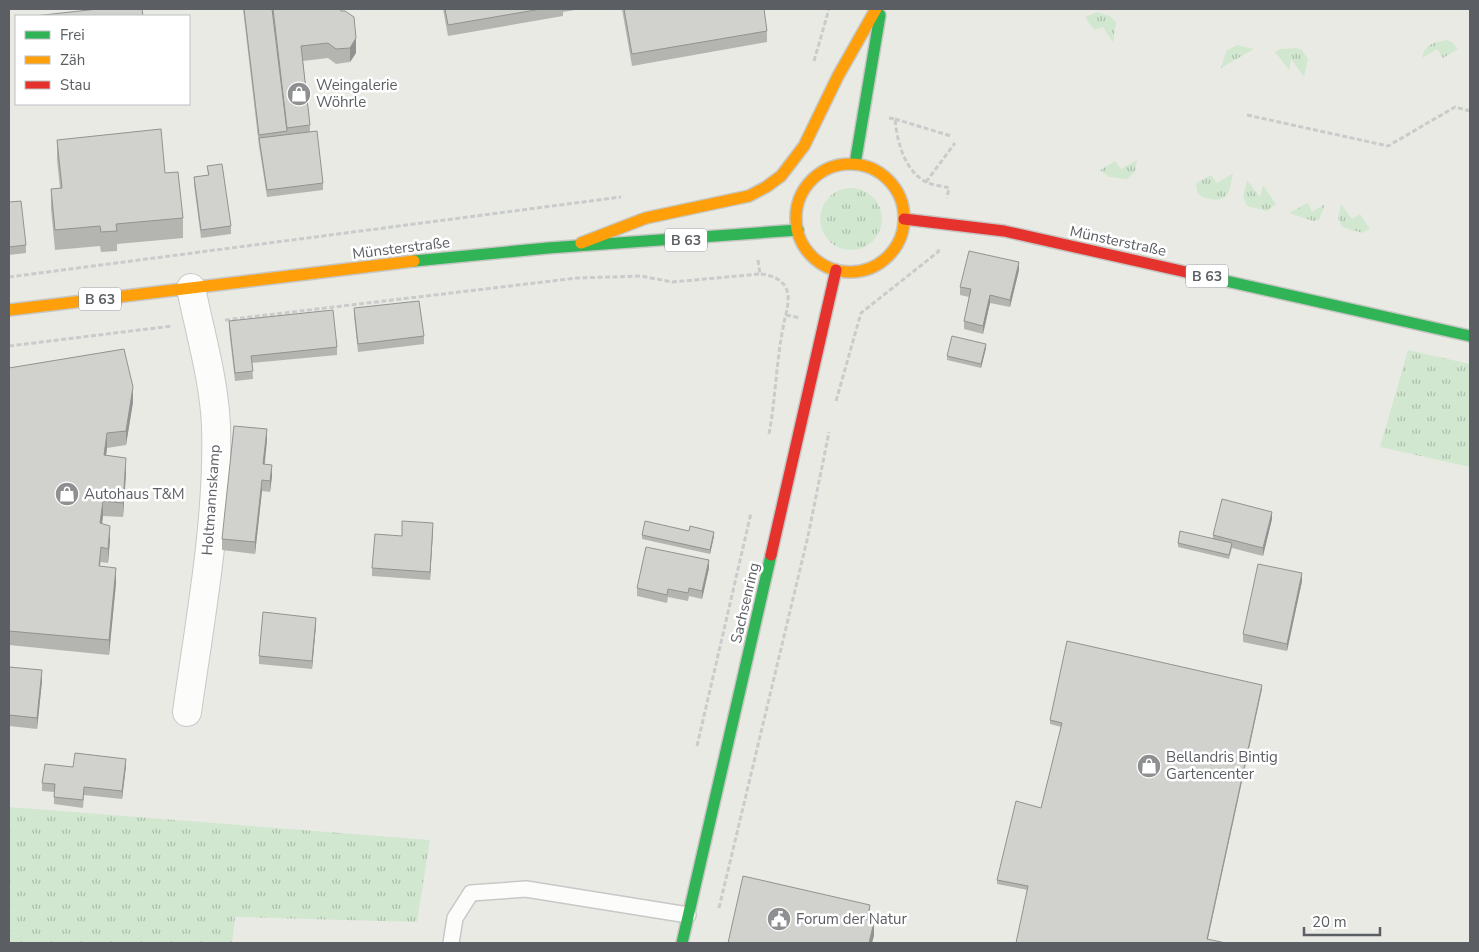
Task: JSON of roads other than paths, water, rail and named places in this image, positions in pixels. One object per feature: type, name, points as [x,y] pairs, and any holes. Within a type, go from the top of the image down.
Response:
[{"type":"main road","points":[[574,246],[646,218],[748,196],[764,190],[778,180],[797,158],[876,9]]},
{"type":"main road","points":[[855,164],[881,9]]},
{"type":"main road","points":[[855,164],[875,170],[887,178],[897,190],[903,204],[904,219],[902,233],[897,246],[888,257],[877,265],[850,272],[836,270],[816,259],[802,241],[796,215],[800,200],[807,186],[817,176],[830,168],[855,164]]},
{"type":"main road","name":"Münsterstraße","points":[[904,219],[1004,232],[1470,336]]},
{"type":"main road","name":"Münsterstraße","points":[[9,310],[574,246],[654,243],[798,230]]},
{"type":"main road","name":"Sachsenring","points":[[682,943],[731,720],[754,632],[836,270]]},
{"type":"street","name":"Holtmannskamp","points":[[187,712],[207,572],[215,478],[216,426],[212,388],[191,288]]},
{"type":"lane","points":[[451,943],[455,918],[471,893],[526,889],[688,915]]},
{"type":"place","name":"Weingalerie Wöhrle","points":[[299,94]]},
{"type":"place","name":"Autohaus T&M","points":[[67,494]]},
{"type":"place","name":"Bellandris Bintig Gartencenter","points":[[1149,766]]},
{"type":"place","name":"Forum der Natur","points":[[779,919]]}]
